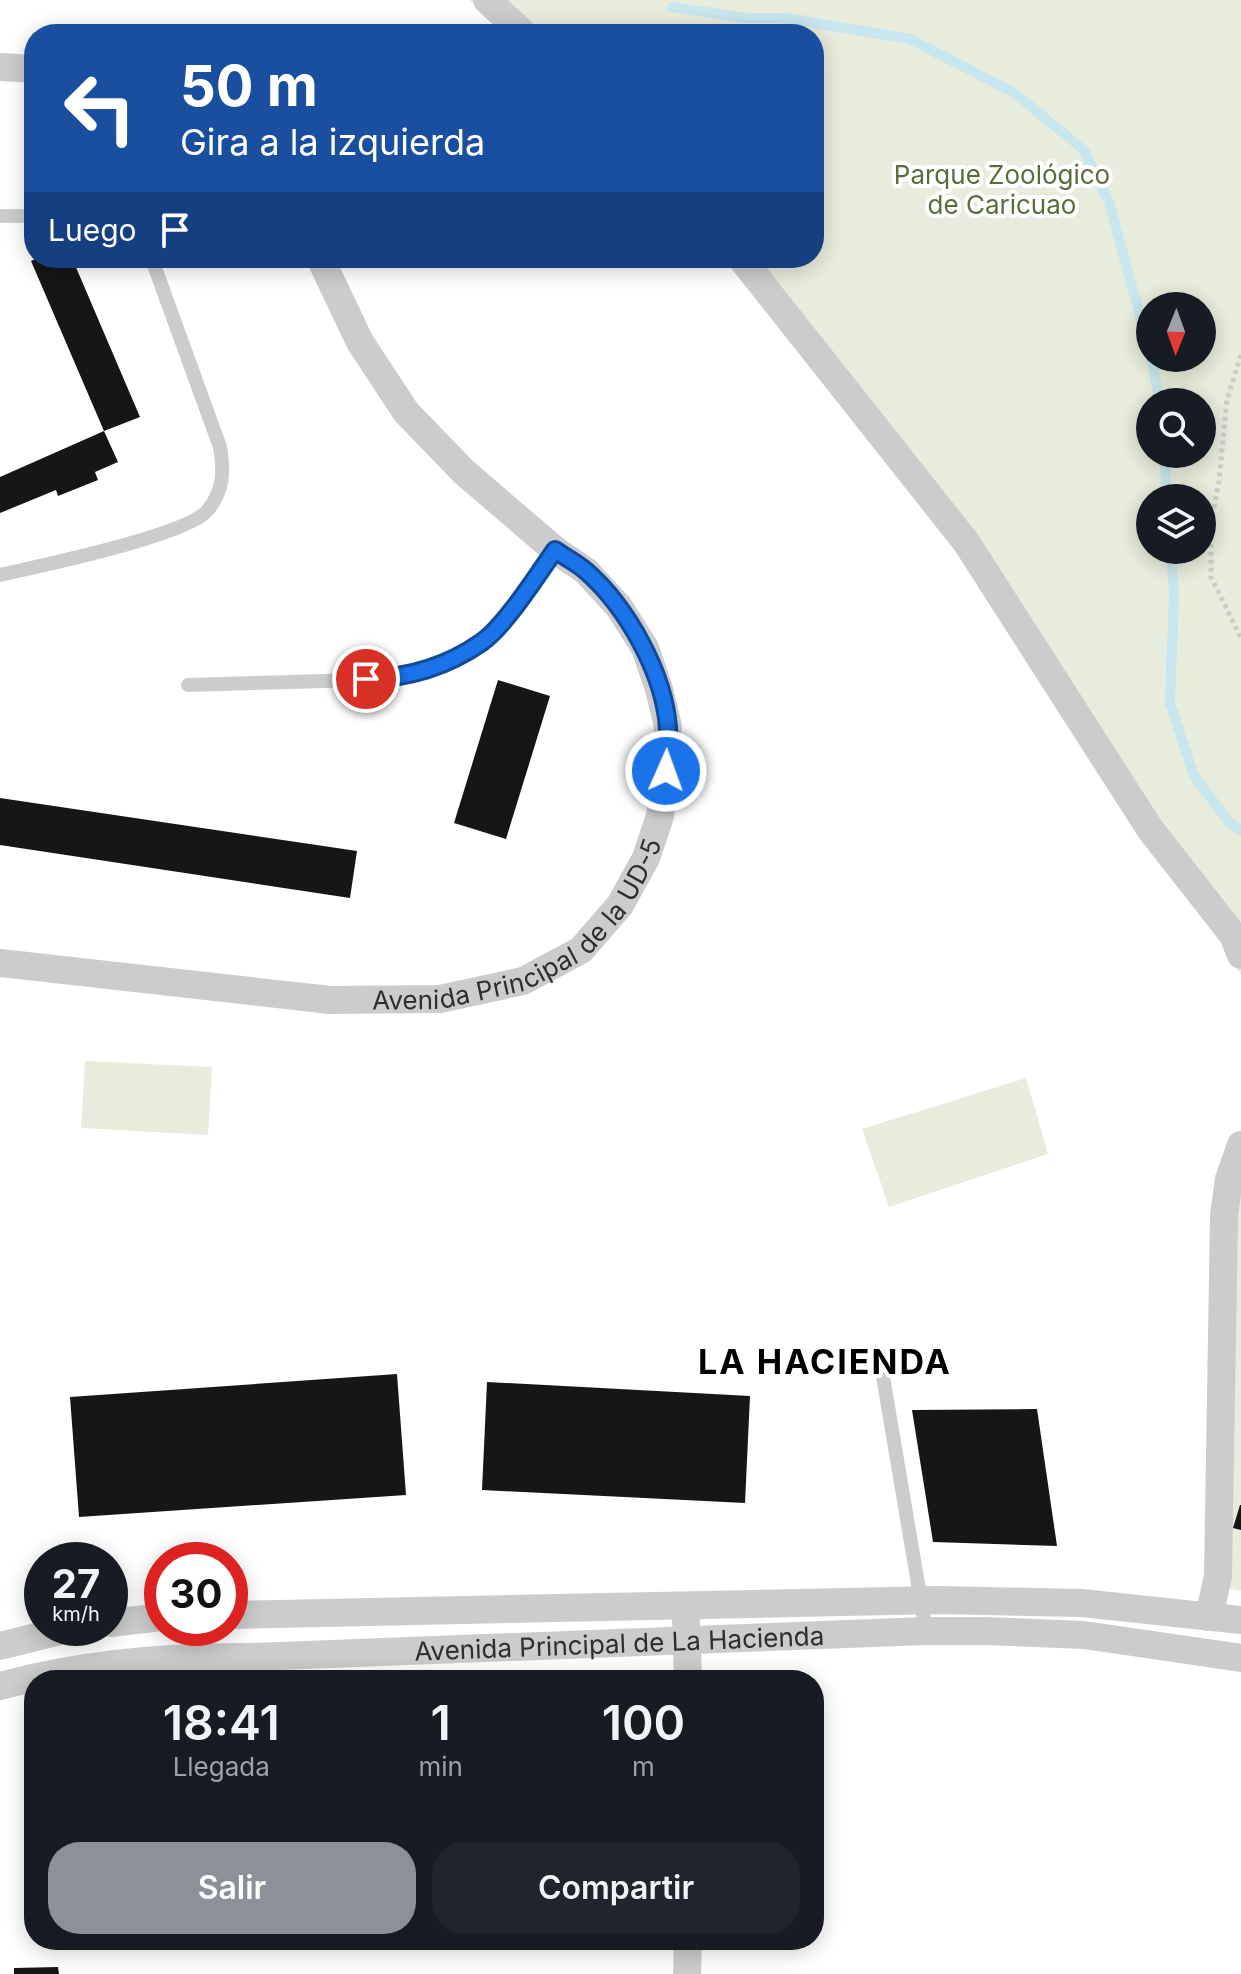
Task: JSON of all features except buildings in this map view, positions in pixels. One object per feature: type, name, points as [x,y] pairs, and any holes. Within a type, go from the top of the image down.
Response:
[{"type":"street","points":[[487,0],[513,24]]},
{"type":"street","points":[[0,67],[24,68]]},
{"type":"street","name":"Avenida Principal de la UD-5","points":[[0,963],[330,1000],[440,999],[523,981],[581,950],[620,905],[646,858],[660,816],[668,726],[645,648],[619,607],[586,571],[555,550],[464,472],[406,412],[360,342],[325,268]]},
{"type":"street","points":[[749,268],[966,542],[1150,829],[1233,935],[1241,955]]},
{"type":"street","points":[[1209,1617],[1218,1576],[1224,1216],[1229,1179],[1241,1145]]},
{"type":"street","name":"Avenida Principal de La Hacienda","points":[[248,1615],[920,1600],[1082,1603],[1241,1620]]},
{"type":"street","points":[[685,1605],[688,1670]]},
{"type":"street","name":"Avenida Principal de La Hacienda","points":[[68,1670],[183,1656],[254,1657],[926,1631],[1084,1635],[1241,1658]]},
{"type":"street","points":[[0,1646],[24,1640]]},
{"type":"street","name":"Avenida Principal de La Hacienda","points":[[0,1686],[24,1680]]},
{"type":"street","points":[[687,1974],[688,1950]]},
{"type":"lane","points":[[0,216],[24,216]]},
{"type":"lane","points":[[0,575],[96,552],[182,526],[206,513],[216,497],[225,474],[220,447],[155,268]]},
{"type":"lane","points":[[188,685],[396,679],[432,669],[484,642],[555,550]]},
{"type":"lane","points":[[879,1353],[926,1631]]},
{"type":"path","points":[[1241,355],[1227,399],[1219,481],[1211,522],[1211,577],[1241,638]]},
{"type":"green space","name":"Parque Zoológico de Caricuao","points":[[470,0],[1241,0],[1241,975],[1157,827],[1031,639],[735,268],[824,268],[824,24],[493,24]]},
{"type":"green space","points":[[85,1061],[212,1067],[208,1135],[81,1128]]},
{"type":"green space","points":[[1026,1078],[1048,1154],[889,1207],[862,1129]]},
{"type":"green space","points":[[1241,1156],[1241,1591],[1226,1588],[1226,1216]]},
{"type":"waterway","points":[[672,7],[744,18],[785,18],[821,24]]},
{"type":"waterway","points":[[824,25],[910,39],[1013,92],[1084,150],[1109,202],[1136,301]]},
{"type":"waterway","points":[[1154,372],[1157,388]]},
{"type":"waterway","points":[[1165,468],[1166,484]]},
{"type":"waterway","points":[[1172,564],[1174,595],[1170,703],[1194,776],[1228,821],[1241,831]]},
{"type":"district","name":"LA HACIENDA","points":[[825,1361]]},
{"type":"route","points":[[366,679],[396,679],[432,669],[484,642],[555,550],[586,571],[619,607],[645,648],[668,726],[666,771]]}]
